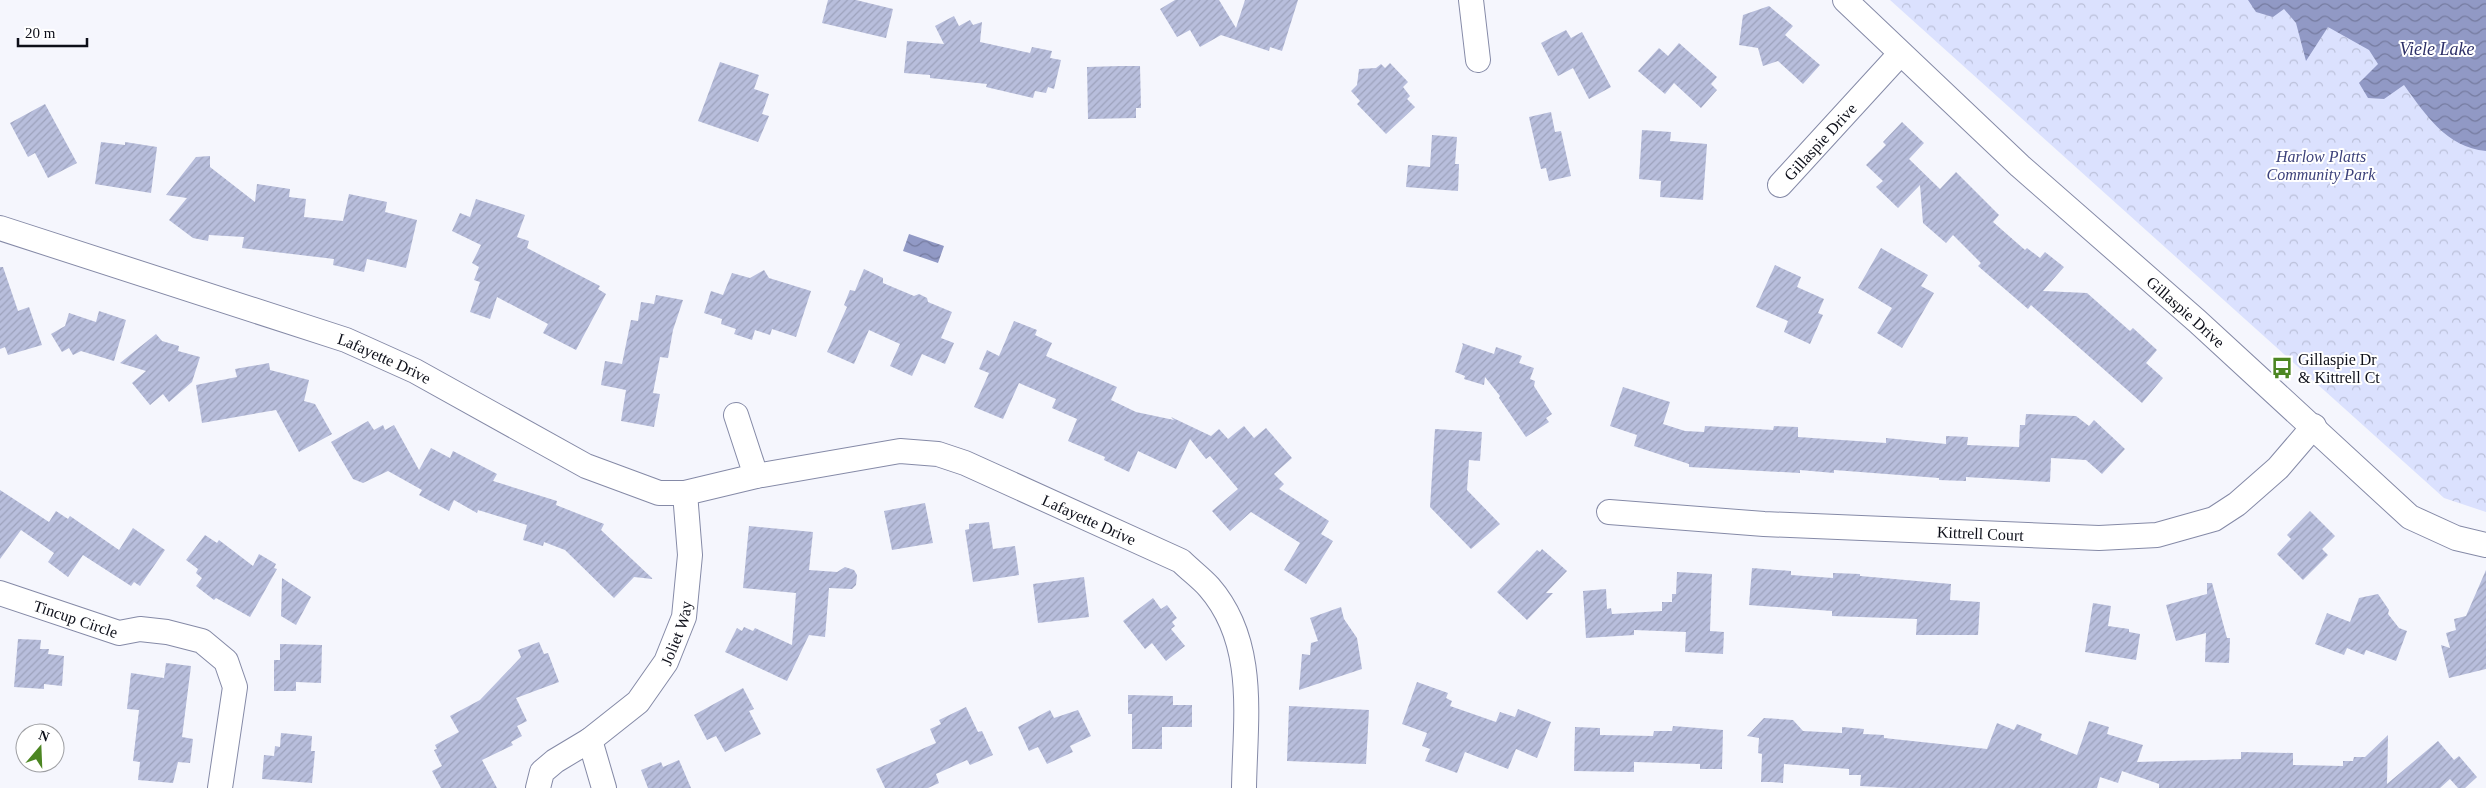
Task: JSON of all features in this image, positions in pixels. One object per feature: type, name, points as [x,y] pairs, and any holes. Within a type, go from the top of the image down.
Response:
[{"type":"street","points":[[1471,0],[1478,60]]},
{"type":"street","name":"Gillaspie Drive","points":[[1845,0],[2020,166],[2197,320],[2314,426],[2410,517],[2456,538],[2486,544]]},
{"type":"street","name":"Gillaspie Drive","points":[[1780,185],[1900,54]]},
{"type":"street","name":"Lafayette Drive","points":[[0,228],[346,340],[415,371],[586,466],[660,493],[685,494],[756,476],[900,451],[938,454],[965,463],[1181,561],[1210,587],[1229,616],[1242,650],[1246,685],[1244,788]]},
{"type":"street","points":[[736,415],[756,476]]},
{"type":"street","name":"Kittrell Court","points":[[1609,512],[1764,524],[2099,538],[2157,534],[2214,519],[2237,504],[2278,468],[2314,426]]},
{"type":"street","name":"Joliet Way","points":[[538,788],[542,772],[555,761],[590,740],[638,702],[666,662],[684,617],[690,555],[685,494]]},
{"type":"street","name":"Tincup Circle","points":[[0,593],[119,633],[140,630],[167,632],[202,641],[226,661],[234,687],[220,788]]},
{"type":"street","points":[[590,740],[604,788]]},
{"type":"green space","name":"Harlow Platts Community Park","points":[[1890,0],[2486,0],[2486,512],[2444,498]]},
{"type":"water","name":"Viele Lake","points":[[2248,0],[2486,0],[2486,151],[2459,143],[2438,128],[2404,85],[2384,99],[2368,98],[2359,83],[2378,64],[2369,50],[2328,27],[2306,61],[2296,23],[2284,9],[2273,17],[2256,12]]},
{"type":"water","points":[[909,234],[944,246],[938,263],[903,251]]},
{"type":"building","points":[[828,0],[856,0],[893,9],[886,38],[822,23]]},
{"type":"building","points":[[1175,0],[1219,0],[1236,28],[1245,0],[1298,0],[1282,51],[1270,47],[1269,51],[1221,35],[1200,47],[1190,30],[1177,37],[1160,9]]},
{"type":"building","points":[[1769,6],[1793,26],[1785,35],[1820,65],[1803,84],[1778,61],[1763,66],[1758,48],[1739,45],[1743,15]]},
{"type":"building","points":[[954,16],[959,26],[970,20],[973,25],[982,22],[980,42],[1030,53],[1032,47],[1052,51],[1050,58],[1061,60],[1054,89],[1048,87],[1046,93],[1035,91],[1033,98],[986,87],[987,84],[930,78],[930,75],[904,73],[907,41],[944,44],[935,26]]},
{"type":"building","points":[[1566,30],[1571,38],[1582,32],[1611,87],[1589,99],[1573,68],[1558,76],[1541,43]]},
{"type":"building","points":[[1679,43],[1717,77],[1711,84],[1717,90],[1701,108],[1674,83],[1665,94],[1638,71],[1659,48],[1668,56]]},
{"type":"building","points":[[720,62],[759,75],[754,89],[769,94],[762,114],[769,116],[758,142],[698,121]]},
{"type":"building","points":[[1390,63],[1408,82],[1403,87],[1410,96],[1407,99],[1415,107],[1386,134],[1357,104],[1360,101],[1351,91],[1357,85],[1359,69],[1376,68],[1381,64],[1385,68]]},
{"type":"building","points":[[1140,66],[1141,108],[1136,108],[1136,118],[1088,119],[1087,67]]},
{"type":"building","points":[[45,104],[77,163],[48,178],[35,153],[28,157],[10,123]]},
{"type":"building","points":[[1551,112],[1555,132],[1561,131],[1571,176],[1549,181],[1546,168],[1541,169],[1529,117]]},
{"type":"building","points":[[1902,122],[1924,143],[1909,159],[1940,189],[1956,172],[1999,215],[1993,222],[2025,250],[2027,248],[2040,258],[2045,252],[2064,267],[2043,291],[2087,293],[2130,331],[2133,328],[2157,350],[2146,363],[2163,378],[2142,403],[2031,305],[2028,309],[1978,266],[1981,263],[1953,235],[1946,243],[1923,223],[1920,185],[1898,208],[1876,187],[1883,181],[1866,165],[1886,145],[1883,142]]},
{"type":"building","points":[[1642,130],[1671,132],[1670,141],[1707,144],[1703,200],[1660,197],[1661,181],[1639,179]]},
{"type":"building","points":[[1432,135],[1457,137],[1455,164],[1459,164],[1458,191],[1406,187],[1408,165],[1430,167]]},
{"type":"building","points":[[101,142],[125,145],[125,142],[157,147],[151,193],[95,184]]},
{"type":"building","points":[[210,156],[210,167],[255,202],[257,184],[290,189],[289,197],[306,199],[304,217],[343,221],[349,194],[387,202],[385,212],[417,220],[406,268],[367,259],[364,272],[333,265],[334,259],[242,248],[244,237],[209,235],[208,241],[193,238],[169,220],[187,198],[166,195],[196,157]]},
{"type":"building","points":[[476,199],[525,215],[517,237],[529,241],[527,248],[600,286],[598,289],[606,294],[576,350],[543,333],[548,324],[497,297],[490,319],[470,312],[480,282],[474,280],[479,267],[472,263],[481,245],[452,231],[460,213],[470,217]]},
{"type":"building","points":[[1881,248],[1928,275],[1921,286],[1934,293],[1902,348],[1877,333],[1892,308],[1858,288]]},
{"type":"building","points":[[1775,265],[1801,277],[1797,287],[1824,299],[1818,313],[1823,315],[1810,344],[1784,332],[1788,321],[1756,307]]},
{"type":"building","points":[[0,267],[3,267],[18,311],[29,307],[42,345],[8,355],[5,347],[0,349]]},
{"type":"building","points":[[864,269],[883,278],[883,283],[914,296],[919,294],[927,298],[928,302],[952,312],[941,338],[954,343],[945,364],[922,354],[912,376],[890,366],[900,344],[869,330],[854,364],[827,352],[847,307],[844,305],[850,290],[855,291]]},
{"type":"building","points":[[764,270],[769,278],[811,291],[796,337],[772,329],[770,335],[755,330],[752,340],[734,334],[736,329],[721,324],[722,319],[704,313],[711,291],[723,295],[732,273],[750,278]]},
{"type":"building","points":[[656,295],[683,300],[673,330],[668,358],[660,357],[653,393],[660,394],[654,427],[621,421],[626,390],[601,385],[605,361],[622,364],[631,320],[638,321],[641,302],[654,304]]},
{"type":"building","points":[[99,311],[126,320],[114,361],[81,351],[73,355],[69,348],[62,352],[51,334],[65,326],[69,313],[96,322]]},
{"type":"building","points":[[1014,321],[1037,330],[1035,335],[1052,343],[1046,356],[1117,387],[1111,400],[1136,412],[1174,420],[1171,417],[1211,436],[1219,429],[1228,439],[1244,426],[1254,438],[1266,428],[1292,458],[1274,474],[1284,484],[1279,489],[1329,521],[1321,534],[1333,541],[1306,584],[1284,570],[1300,543],[1251,512],[1230,531],[1212,511],[1238,489],[1210,456],[1206,459],[1190,439],[1176,469],[1138,451],[1129,472],[1104,460],[1105,457],[1068,441],[1077,419],[1052,408],[1056,399],[1019,383],[1003,419],[974,407],[989,373],[979,369],[987,350],[999,356]]},
{"type":"building","points":[[156,334],[162,341],[179,346],[178,351],[200,357],[192,382],[169,402],[163,394],[150,405],[132,383],[146,371],[120,363]]},
{"type":"building","points":[[1462,343],[1494,354],[1496,347],[1522,356],[1519,363],[1534,368],[1530,379],[1535,381],[1534,386],[1552,414],[1546,418],[1549,422],[1526,437],[1499,398],[1500,396],[1485,377],[1484,385],[1464,379],[1465,376],[1455,372]]},
{"type":"building","points":[[269,363],[270,370],[309,380],[304,401],[315,404],[332,434],[299,452],[276,410],[202,423],[196,385],[237,377],[235,369]]},
{"type":"building","points":[[1623,387],[1670,402],[1663,424],[1685,431],[1704,432],[1705,426],[1773,430],[1774,426],[1798,427],[1798,437],[1886,443],[1886,438],[1946,444],[1946,436],[1968,437],[1967,445],[2019,447],[2020,425],[2025,425],[2026,414],[2076,416],[2089,426],[2094,420],[2125,449],[2102,474],[2086,460],[2051,458],[2050,482],[1966,477],[1966,481],[1939,480],[1939,478],[1834,470],[1834,473],[1800,470],[1800,473],[1689,467],[1689,464],[1634,446],[1637,435],[1610,426]]},
{"type":"building","points":[[368,421],[374,430],[383,425],[385,430],[394,425],[419,470],[431,448],[450,458],[453,451],[497,474],[493,481],[557,501],[556,505],[604,524],[601,530],[653,579],[634,577],[614,598],[565,550],[544,542],[543,546],[523,540],[527,525],[478,510],[477,513],[454,500],[449,511],[419,495],[422,490],[388,471],[363,483],[353,479],[331,442]]},
{"type":"building","points":[[1435,429],[1482,432],[1480,461],[1469,460],[1467,490],[1500,524],[1471,549],[1430,507]]},
{"type":"building","points":[[0,490],[49,522],[56,511],[68,519],[70,516],[119,550],[133,528],[165,550],[140,586],[134,582],[131,586],[83,555],[68,577],[48,562],[54,553],[21,530],[0,559]]},
{"type":"building","points":[[925,503],[933,543],[892,550],[884,511]]},
{"type":"building","points":[[2310,511],[2335,536],[2322,549],[2328,555],[2303,580],[2277,554],[2291,539],[2287,535]]},
{"type":"building","points":[[989,522],[993,549],[1015,546],[1019,575],[973,582],[965,530],[969,529],[969,524]]},
{"type":"building","points":[[749,526],[813,532],[809,570],[837,572],[845,567],[854,570],[857,575],[856,585],[852,589],[829,588],[825,637],[809,635],[787,681],[725,652],[737,628],[742,631],[744,627],[753,631],[755,628],[792,645],[796,593],[743,588]]},
{"type":"building","points":[[205,535],[217,543],[219,540],[253,566],[259,554],[276,564],[274,568],[277,569],[250,617],[216,598],[214,600],[196,586],[202,578],[196,573],[198,569],[186,560]]},
{"type":"building","points":[[1542,549],[1567,571],[1546,593],[1553,593],[1527,620],[1497,592],[1537,550],[1540,552]]},
{"type":"building","points":[[1752,568],[1791,571],[1791,575],[1833,578],[1833,573],[1860,574],[1860,576],[1951,584],[1950,600],[1980,602],[1978,635],[1916,635],[1917,619],[1832,616],[1832,611],[1749,605]]},
{"type":"building","points":[[2486,570],[2486,669],[2449,678],[2441,645],[2450,648],[2446,633],[2456,630],[2454,619],[2466,616]]},
{"type":"building","points":[[1677,572],[1712,574],[1710,631],[1724,632],[1723,654],[1685,652],[1686,632],[1634,630],[1634,635],[1586,638],[1583,591],[1606,589],[1607,609],[1611,608],[1612,614],[1662,611],[1662,602],[1672,602],[1672,594],[1676,594]]},
{"type":"building","points":[[1084,577],[1089,617],[1038,623],[1033,584]]},
{"type":"building","points":[[282,578],[311,597],[296,625],[281,616]]},
{"type":"building","points":[[2207,583],[2212,583],[2227,638],[2230,638],[2229,663],[2205,662],[2206,633],[2176,641],[2166,605],[2207,594]]},
{"type":"building","points":[[2378,594],[2389,610],[2388,614],[2399,628],[2407,631],[2396,661],[2366,650],[2364,655],[2347,648],[2344,655],[2315,644],[2327,613],[2350,622],[2359,598]]},
{"type":"building","points":[[1153,598],[1161,609],[1167,605],[1177,618],[1172,622],[1175,626],[1171,629],[1185,646],[1166,661],[1152,643],[1145,649],[1123,621]]},
{"type":"building","points":[[2093,603],[2111,606],[2108,626],[2129,629],[2129,632],[2140,634],[2136,660],[2085,652]]},
{"type":"building","points":[[1341,607],[1344,619],[1357,638],[1362,669],[1299,690],[1302,654],[1310,655],[1311,643],[1318,641],[1310,618]]},
{"type":"building","points":[[18,639],[41,640],[40,649],[49,649],[48,654],[64,656],[62,686],[44,684],[44,689],[14,687]]},
{"type":"building","points":[[539,642],[544,654],[548,653],[559,682],[516,698],[527,721],[517,726],[522,736],[511,742],[513,745],[482,760],[497,788],[441,788],[432,771],[442,766],[434,750],[437,749],[435,745],[459,732],[450,716],[480,700],[521,657],[518,650]]},
{"type":"building","points":[[280,644],[322,645],[321,683],[296,682],[296,691],[274,691],[274,660],[280,660]]},
{"type":"building","points":[[166,663],[191,666],[182,737],[193,739],[190,763],[178,762],[173,783],[138,780],[140,762],[133,761],[139,710],[127,709],[131,673],[164,678]]},
{"type":"building","points":[[1417,682],[1448,693],[1446,698],[1452,701],[1450,706],[1496,722],[1500,712],[1515,717],[1518,709],[1551,722],[1537,758],[1516,749],[1508,769],[1465,752],[1457,773],[1425,761],[1430,749],[1422,746],[1427,733],[1402,724]]},
{"type":"building","points":[[743,688],[754,709],[749,711],[761,734],[725,752],[716,736],[707,740],[694,715]]},
{"type":"building","points":[[1128,695],[1173,696],[1173,705],[1192,705],[1192,727],[1162,727],[1162,749],[1132,749],[1132,714],[1128,714]]},
{"type":"building","points":[[1289,706],[1369,710],[1366,764],[1287,761]]},
{"type":"building","points":[[966,707],[978,732],[982,731],[993,755],[970,765],[967,760],[936,774],[939,783],[928,788],[885,788],[876,769],[936,743],[930,729],[941,724],[939,720]]},
{"type":"building","points":[[1050,710],[1054,718],[1078,710],[1091,736],[1070,746],[1073,752],[1047,764],[1038,747],[1029,751],[1018,727]]},
{"type":"building","points":[[1764,718],[1793,720],[1803,731],[1842,733],[1842,727],[1864,729],[1863,734],[1884,735],[1884,738],[1987,749],[1997,723],[2014,730],[2017,724],[2042,734],[2040,740],[2077,755],[2089,721],[2109,727],[2107,734],[2143,745],[2137,762],[2241,759],[2241,752],[2293,753],[2293,765],[2343,766],[2343,761],[2353,761],[2354,757],[2365,757],[2388,735],[2387,784],[2438,741],[2454,760],[2459,756],[2477,777],[2465,788],[2458,788],[2450,779],[2440,788],[2159,788],[2159,784],[2122,771],[2118,783],[2100,777],[2097,788],[1900,788],[1860,786],[1861,775],[1849,775],[1849,769],[1784,764],[1783,783],[1761,782],[1762,754],[1758,753],[1759,738],[1747,736]]},
{"type":"building","points":[[1673,726],[1723,730],[1722,769],[1700,769],[1700,764],[1634,762],[1634,772],[1574,771],[1575,727],[1600,728],[1600,735],[1653,736],[1654,731],[1672,731]]},
{"type":"building","points":[[281,733],[312,736],[311,751],[315,751],[312,783],[262,779],[264,755],[274,756],[275,746],[280,747]]},
{"type":"building","points":[[679,760],[691,788],[648,788],[641,770],[661,762],[663,767]]},
{"type":"place","name":"Gillaspie Dr & Kittrell Ct","points":[[2282,368]]}]
